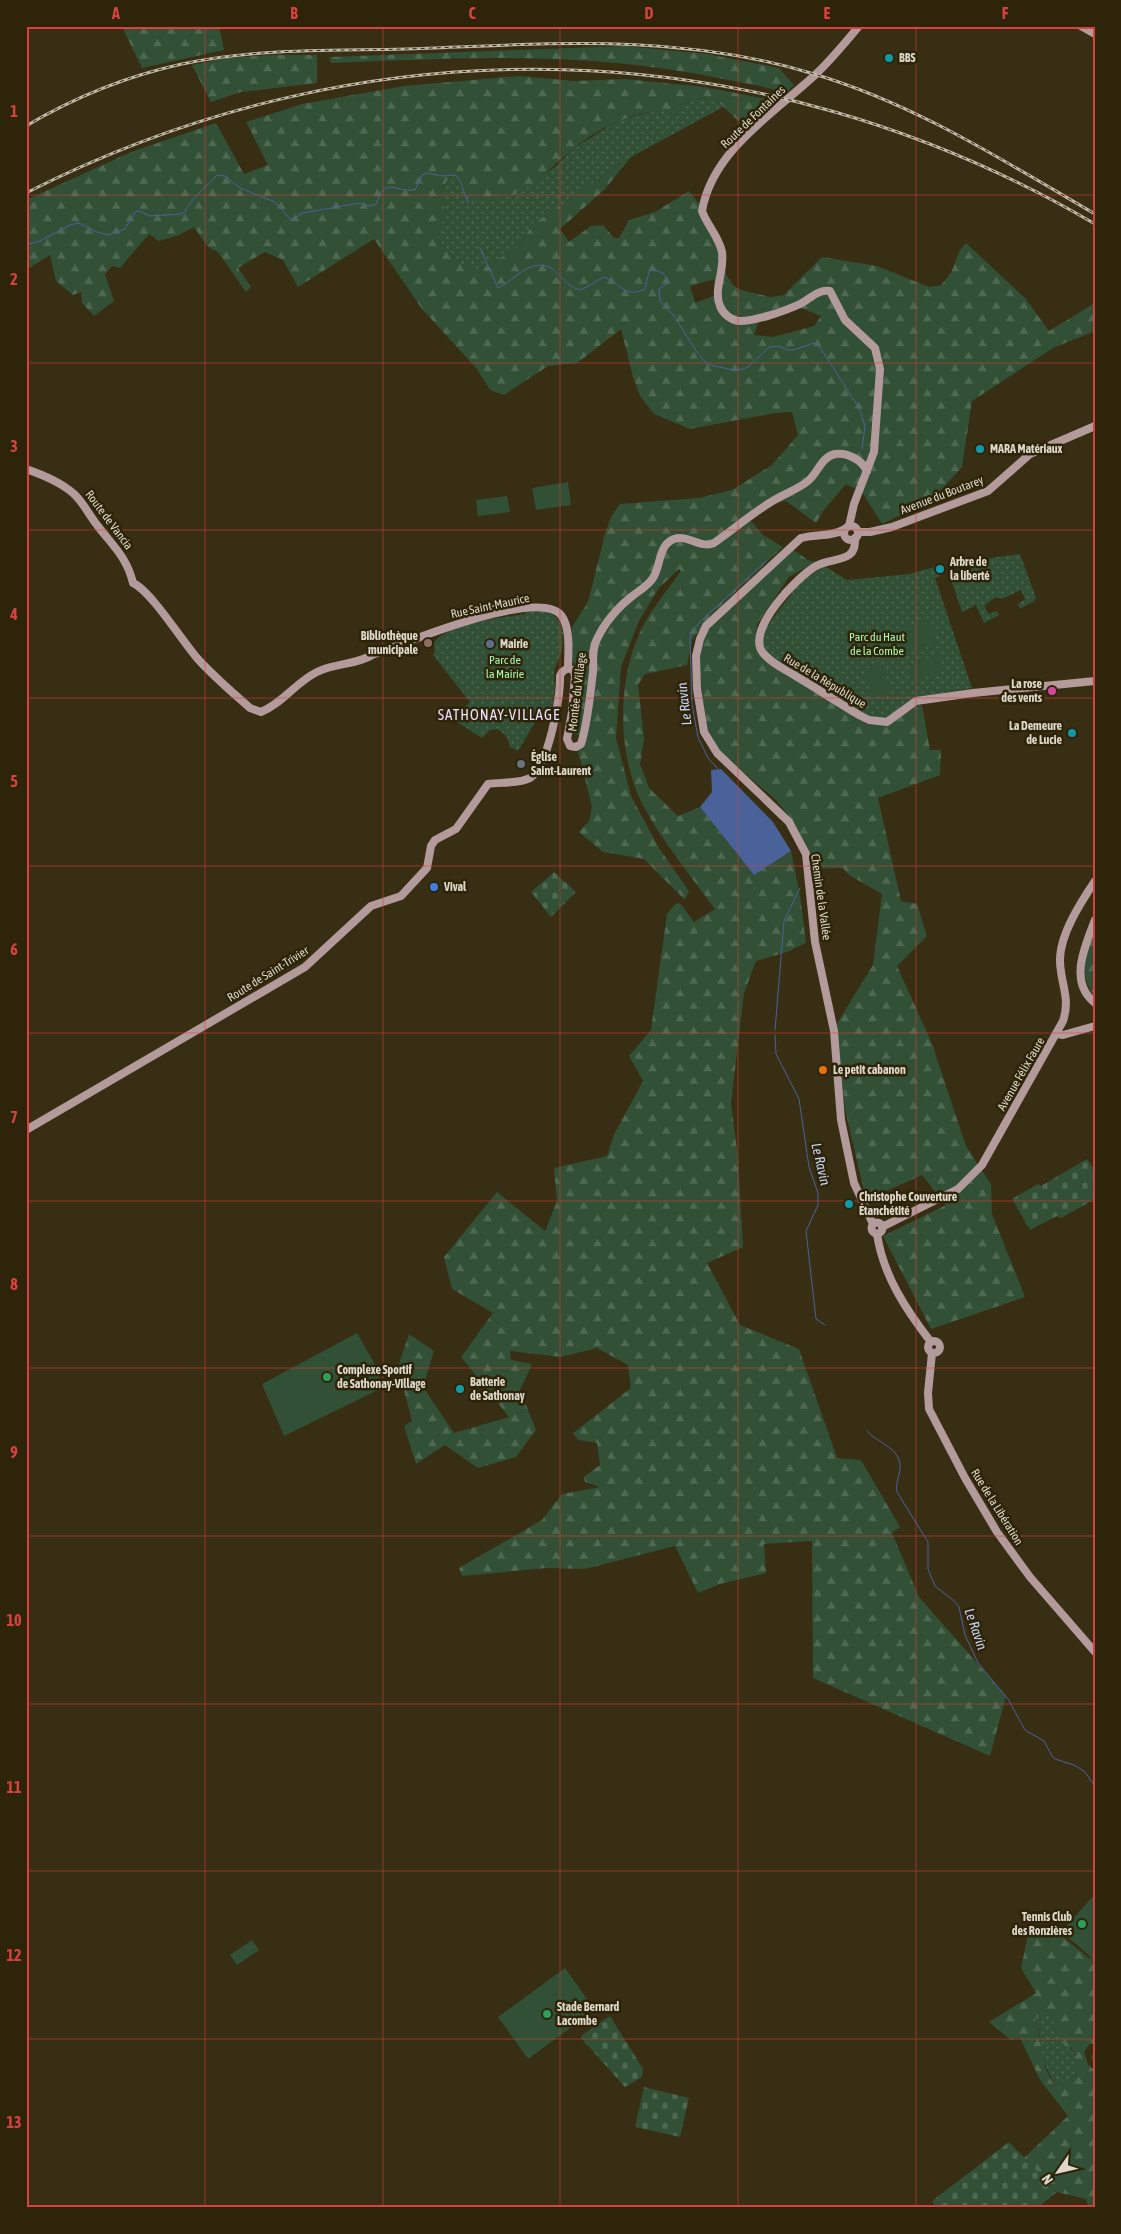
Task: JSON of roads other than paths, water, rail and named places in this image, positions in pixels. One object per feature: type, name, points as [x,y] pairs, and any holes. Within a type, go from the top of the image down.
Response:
[{"type":"street","name":"Route de Fontaines","points":[[859,26],[816,74],[749,133],[725,159],[714,178],[702,211],[722,251],[718,298],[720,307],[725,314],[739,321],[786,310],[818,292],[830,291],[845,320],[877,352],[880,369],[877,438],[867,471]]},
{"type":"street","points":[[1081,26],[1095,34]]},
{"type":"street","name":"Avenue du Boutarey","points":[[786,551],[801,538],[823,534],[870,532],[892,527],[988,491],[1030,454],[1095,426]]},
{"type":"street","name":"Montée du Village","points":[[568,668],[574,671],[575,676],[574,702],[567,741],[570,746],[576,747],[581,744],[584,732],[593,672],[594,644],[622,605],[651,581],[657,571],[660,556],[666,545],[675,539],[682,538],[704,546],[714,543],[769,502],[807,482],[825,459],[831,455],[849,455],[864,466],[867,471]]},
{"type":"street","name":"Route de Vancia","points":[[26,469],[55,481],[75,494],[116,547],[129,568],[133,583],[139,586],[153,602],[199,660],[250,708],[261,712],[280,703],[305,680],[316,673],[333,665],[363,661],[372,656]]},
{"type":"street","points":[[852,533],[853,512],[867,471]]},
{"type":"street","name":"Rue de la République","points":[[852,533],[850,551],[819,564],[795,581],[761,629],[759,647],[772,662],[869,720],[887,722],[916,701],[1095,681]]},
{"type":"street","name":"Chemin de la Vallée","points":[[786,551],[706,626],[700,639],[696,656],[698,689],[704,732],[710,744],[727,764],[754,786],[790,822],[806,854],[815,942],[834,1031],[842,1120],[854,1183],[860,1200],[873,1224]]},
{"type":"street","name":"Rue Saint-Maurice","points":[[372,656],[462,622],[529,608],[547,607],[561,616],[566,626],[568,668]]},
{"type":"street","name":"Route de Saint-Trivier","points":[[26,1130],[305,967],[371,906],[401,896],[427,868],[430,846],[434,840],[456,829],[488,784],[521,781],[533,775],[549,742],[558,704],[560,676],[568,668]]},
{"type":"street","name":"Avenue Félix Faure","points":[[882,1227],[958,1189],[982,1164],[1058,1034],[1067,1010],[1066,989],[1060,965],[1060,950],[1073,918],[1095,881]]},
{"type":"street","points":[[1095,920],[1084,948],[1080,969],[1085,992],[1095,1003]]},
{"type":"street","points":[[1058,1034],[1063,1035],[1095,1026]]},
{"type":"street","points":[[878,1223],[882,1227],[882,1232],[877,1234],[872,1231],[873,1224],[878,1223]]},
{"type":"street","name":"Rue de la Libération","points":[[877,1234],[884,1265],[897,1292],[931,1342],[936,1342],[940,1346],[938,1352],[932,1353],[928,1393],[929,1409],[965,1478],[997,1532],[1030,1577],[1095,1652]]},
{"type":"water","points":[[721,769],[773,822],[791,851],[754,875],[700,807],[712,792],[711,770]]},
{"type":"waterway","points":[[26,245],[40,241],[70,225],[79,223],[108,235],[125,229],[135,212],[139,211],[150,216],[180,214],[185,212],[187,207],[217,175],[225,176],[240,188],[275,202],[291,220],[303,213],[359,203],[370,206],[376,204],[383,190],[387,188],[415,190],[422,175],[426,173],[443,176],[456,175],[468,203]]},
{"type":"waterway","points":[[480,248],[498,288],[524,270],[538,265],[551,268],[567,283],[581,290],[604,277],[627,291],[638,292],[645,289],[651,269],[663,273],[669,282],[659,289],[660,301],[674,316],[704,361],[710,365],[733,370],[743,369],[748,367],[769,347],[778,346],[793,350],[814,343],[819,346],[859,408],[865,426],[862,449]]},
{"type":"waterway","name":"Le Ravin","points":[[718,769],[708,758],[698,737],[692,705],[690,638],[693,630],[702,620],[766,561]]},
{"type":"waterway","name":"Le Ravin","points":[[775,1030],[784,921],[800,888]]},
{"type":"waterway","name":"Le Ravin","points":[[775,1035],[776,1054],[799,1099],[809,1167],[818,1193],[818,1205],[806,1231],[816,1319],[825,1325]]},
{"type":"waterway","name":"Le Ravin","points":[[867,1431],[891,1449],[898,1458],[900,1468],[897,1492],[928,1542],[928,1569],[935,1586],[959,1607],[965,1635],[978,1663],[1008,1699],[1025,1730],[1044,1741],[1055,1759],[1074,1765],[1084,1771],[1095,1786]]},
{"type":"railway","points":[[26,126],[63,106],[121,81],[182,64],[238,55],[294,51],[510,45],[611,44],[662,46],[763,61],[851,86],[888,101],[958,135],[1095,214]]},
{"type":"railway","points":[[26,193],[157,136],[291,97],[428,74],[565,70],[701,82],[836,112],[968,160],[1095,224]]},
{"type":"place","name":"BBS","points":[[889,58]]},
{"type":"place","name":"MARA Matériaux","points":[[980,449]]},
{"type":"place","name":"Arbre de la liberté","points":[[940,569]]},
{"type":"place","name":"Bibliothèque municipale","points":[[428,643]]},
{"type":"place","name":"Mairie","points":[[490,644]]},
{"type":"place","name":"La rose des vents","points":[[1052,691]]},
{"type":"place","name":"La Demeure de Lucie","points":[[1072,733]]},
{"type":"place","name":"Église Saint-Laurent","points":[[521,764]]},
{"type":"place","name":"Vival","points":[[434,887]]},
{"type":"place","name":"Le petit cabanon","points":[[823,1070]]},
{"type":"place","name":"Christophe Couverture Étanchétité","points":[[849,1204]]},
{"type":"place","name":"Complexe Sportif de Sathonay-Village","points":[[327,1377]]},
{"type":"place","name":"Batterie de Sathonay","points":[[460,1389]]},
{"type":"place","name":"Tennis Club des Ronzières","points":[[1082,1924]]},
{"type":"place","name":"Stade Bernard Lacombe","points":[[547,2014]]},
{"type":"district","name":"SATHONAY-VILLAGE","points":[[499,715]]},
{"type":"park label","name":"Parc du Haut de la Combe","points":[[877,644]]},
{"type":"park label","name":"Parc de la Mairie","points":[[505,667]]}]
